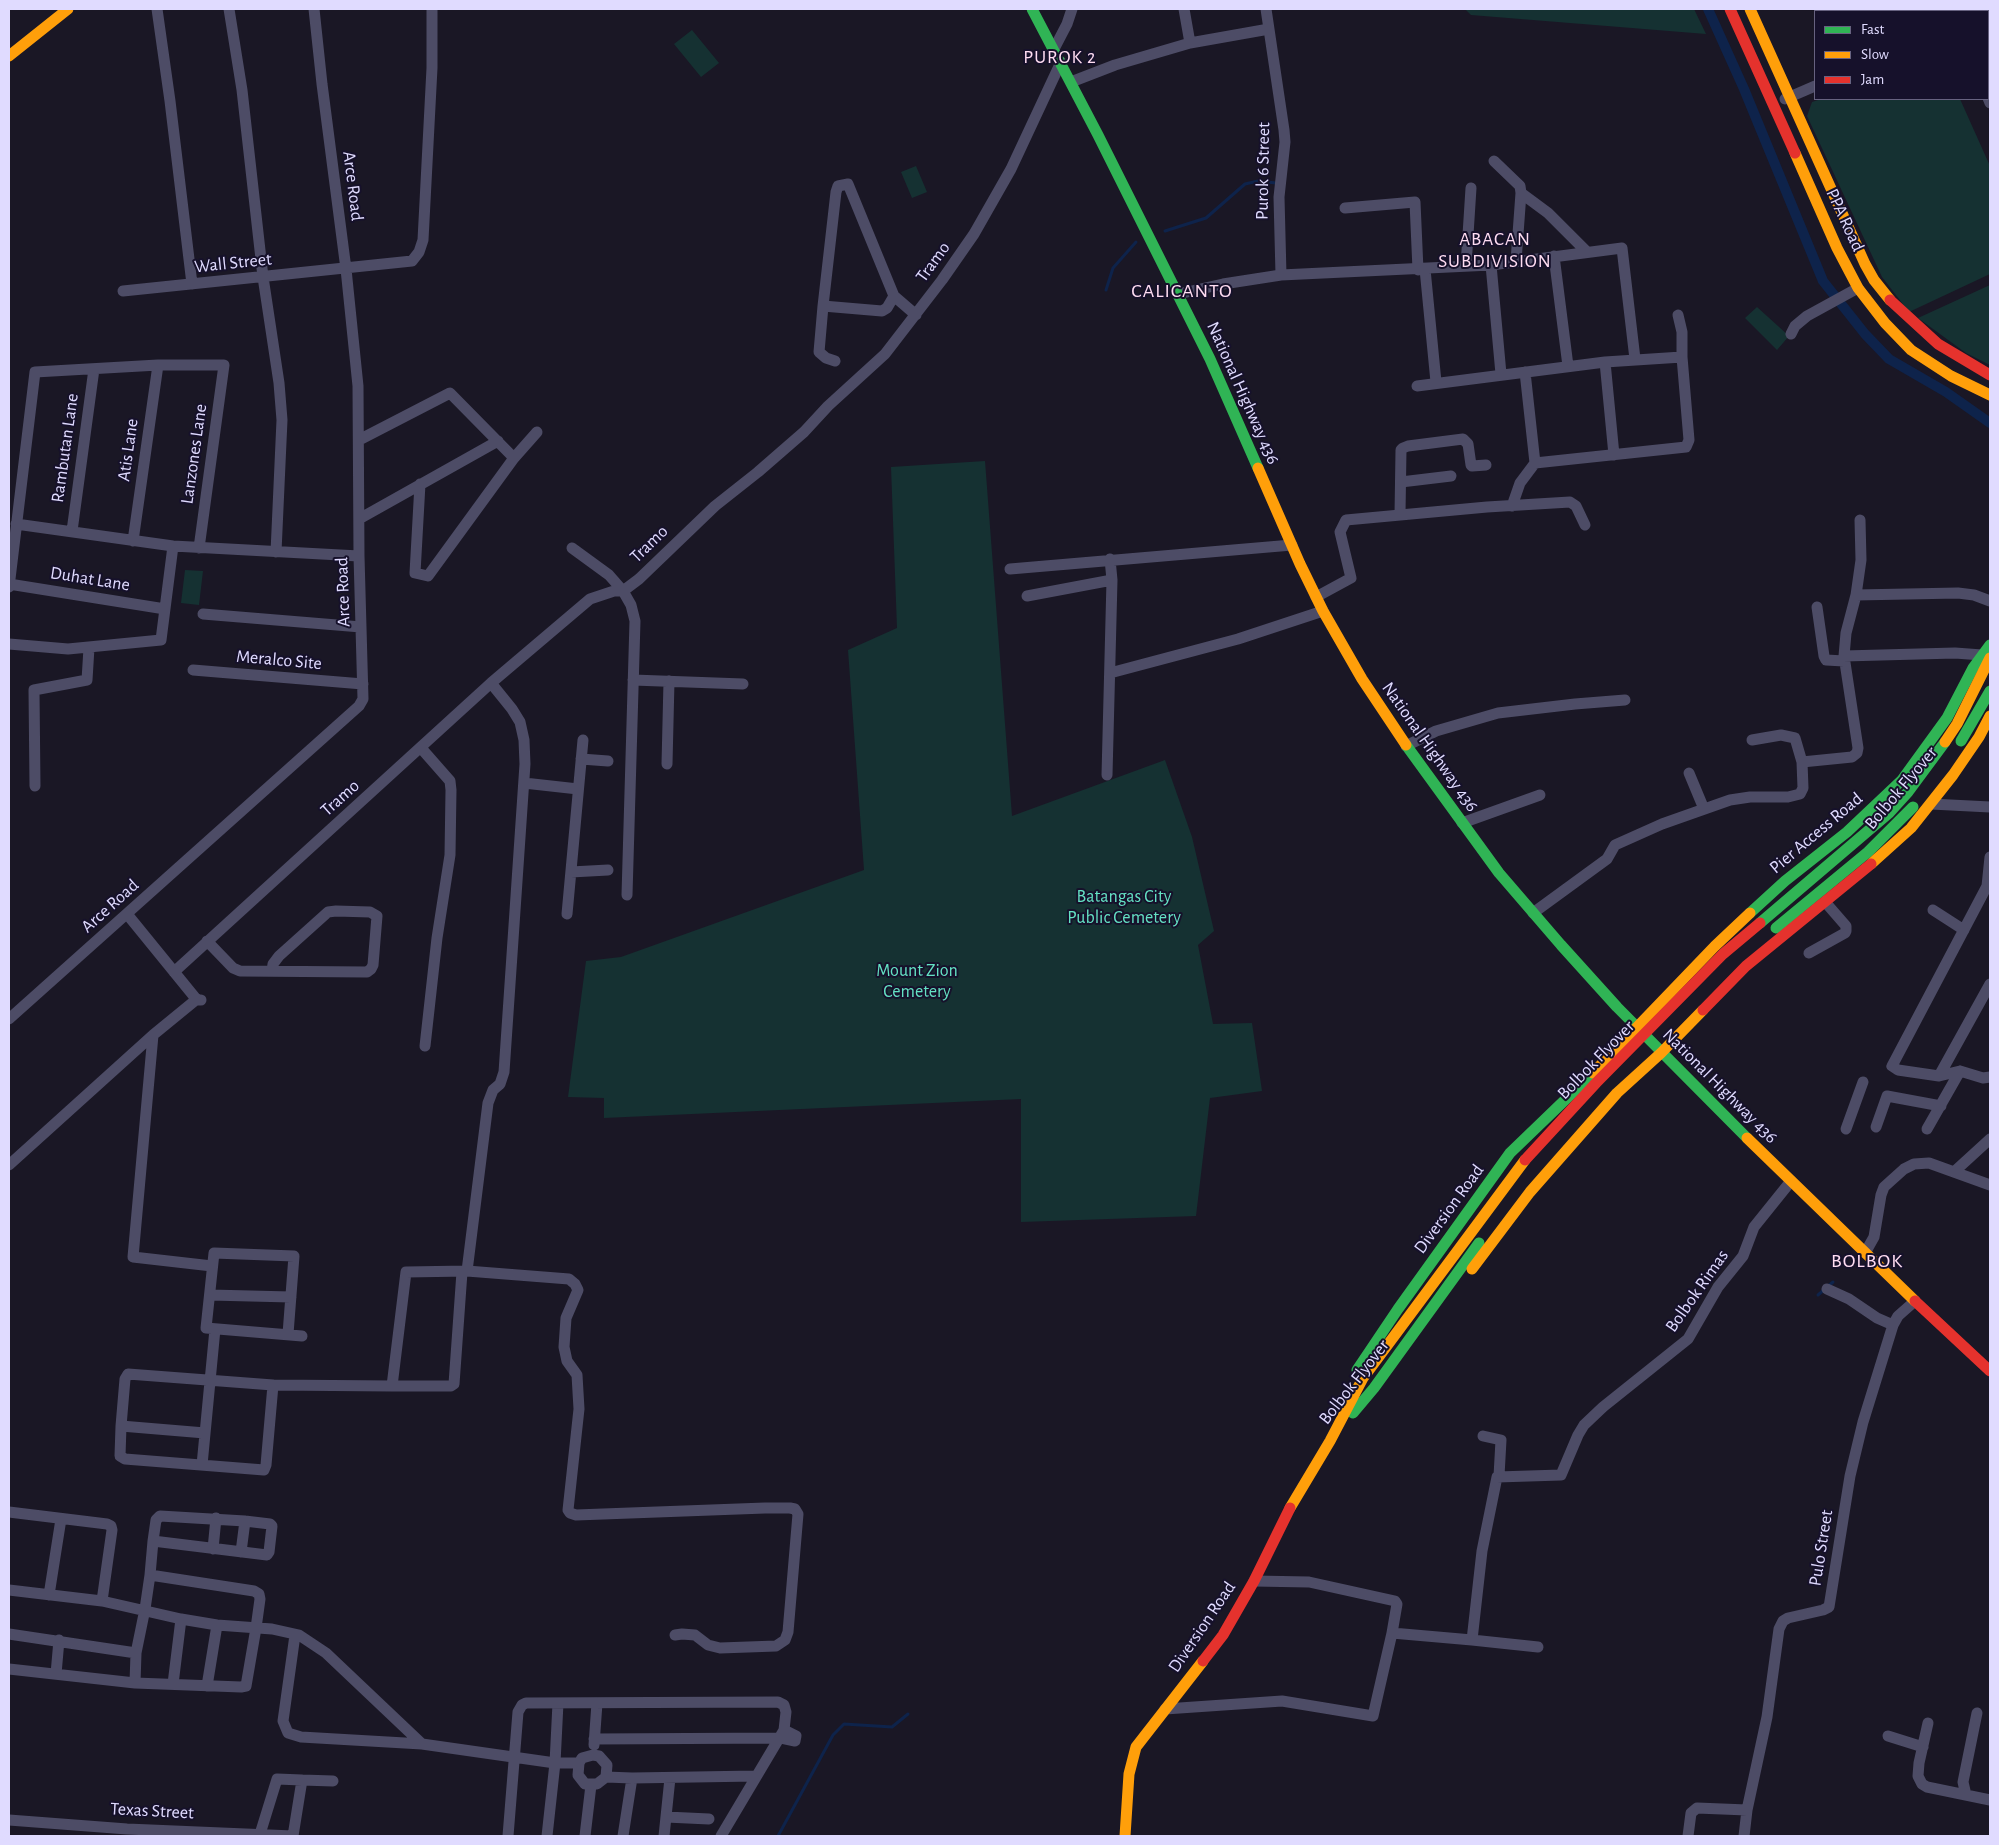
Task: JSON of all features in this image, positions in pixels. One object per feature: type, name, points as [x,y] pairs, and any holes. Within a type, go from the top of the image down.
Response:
[{"type":"main road","points":[[9,56],[68,9]]},
{"type":"main road","name":"National Highway 436","points":[[1032,9],[1061,62],[1178,294],[1237,417],[1292,545],[1323,611],[1362,679],[1406,746],[1462,823],[1533,913],[1660,1053],[1865,1253],[1990,1371]]},
{"type":"main road","name":"PPA Road","points":[[1730,9],[1837,248],[1858,288],[1885,323],[1912,350],[1951,376],[1990,395]]},
{"type":"main road","points":[[1750,9],[1865,264],[1886,296],[1906,318],[1938,344],[1990,375]]},
{"type":"main road","name":"Pier Access Road","points":[[1636,1027],[1715,946],[1785,881],[1847,832],[1902,780],[1947,718],[1973,668],[1986,657],[1990,645]]},
{"type":"main road","name":"Bolbok Flyover","points":[[1330,1441],[1363,1378],[1521,1164],[1596,1084],[1724,954],[1889,813],[1921,777],[1945,742],[1982,678],[1986,657]]},
{"type":"main road","name":"Bolbok Flyover","points":[[1956,750],[1990,691]]},
{"type":"main road","points":[[1660,1053],[1746,966],[1826,903],[1912,828],[1979,737],[1990,716]]},
{"type":"main road","name":"Bolbok Flyover","points":[[1732,964],[1868,852],[1900,822],[1923,794]]},
{"type":"main road","name":"Diversion Road","points":[[1124,1836],[1129,1774],[1133,1754],[1140,1740],[1223,1635],[1254,1581],[1299,1491],[1330,1441],[1357,1371],[1398,1309],[1510,1153],[1585,1081],[1636,1027]]},
{"type":"main road","name":"Bolbok Flyover","points":[[1549,1152],[1659,1037]]},
{"type":"main road","name":"Diversion Road","points":[[1330,1441],[1381,1389],[1530,1192],[1617,1092],[1660,1053]]},
{"type":"main road","name":"Bolbok Flyover","points":[[1330,1441],[1374,1388],[1525,1180]]},
{"type":"street","points":[[157,9],[192,284]]},
{"type":"street","points":[[229,9],[242,90],[263,277],[279,383],[282,420],[276,552]]},
{"type":"street","name":"Arce Road","points":[[10,1017],[359,706],[363,699],[359,556],[358,386],[346,269],[314,9]]},
{"type":"street","name":"Wall Street","points":[[124,291],[412,261],[419,252],[423,240],[432,68],[432,9]]},
{"type":"street","points":[[1054,49],[1067,24],[1072,9]]},
{"type":"street","points":[[1184,9],[1190,43]]},
{"type":"street","name":"Purok 6 Street","points":[[1266,9],[1285,142],[1279,196],[1281,275]]},
{"type":"street","points":[[1071,82],[1115,65],[1190,43],[1270,29]]},
{"type":"street","name":"Tramo","points":[[174,972],[491,683],[590,599],[614,591],[623,591],[646,572],[715,506],[804,432],[835,400],[886,354],[958,258],[1011,169],[1061,62]]},
{"type":"street","points":[[1773,105],[1814,86]]},
{"type":"street","points":[[1494,161],[1520,186],[1516,261]]},
{"type":"street","points":[[835,361],[826,358],[819,352],[838,186],[845,184],[850,188],[894,296],[916,315]]},
{"type":"street","points":[[1466,266],[1471,188]]},
{"type":"street","points":[[1521,193],[1548,213],[1586,251]]},
{"type":"street","points":[[1345,208],[1415,202],[1421,270],[1436,382]]},
{"type":"street","points":[[1178,294],[1223,284],[1281,275],[1421,270],[1491,265],[1586,251],[1622,248],[1635,359]]},
{"type":"street","points":[[1554,256],[1568,366]]},
{"type":"street","points":[[1491,265],[1501,374]]},
{"type":"street","points":[[1790,334],[1795,326],[1807,316],[1858,288]]},
{"type":"street","points":[[823,306],[882,311],[887,308],[894,296]]},
{"type":"street","points":[[1535,463],[1686,447],[1689,444],[1682,332],[1678,315]]},
{"type":"street","points":[[1417,386],[1568,366],[1682,356]]},
{"type":"street","points":[[1605,362],[1614,455]]},
{"type":"street","points":[[9,586],[35,372],[158,365]]},
{"type":"street","name":"Lanzones Lane","points":[[158,365],[224,365],[203,548]]},
{"type":"street","name":"Atis Lane","points":[[133,541],[158,365]]},
{"type":"street","name":"Rambutan Lane","points":[[72,532],[94,369]]},
{"type":"street","points":[[1512,506],[1520,483],[1535,463],[1525,372]]},
{"type":"street","points":[[359,440],[450,393],[514,458]]},
{"type":"street","points":[[420,484],[415,573],[428,576],[514,458],[537,432]]},
{"type":"street","points":[[1400,514],[1401,450],[1408,446],[1464,439],[1468,444],[1472,466],[1486,465]]},
{"type":"street","points":[[359,519],[498,441]]},
{"type":"street","points":[[1401,482],[1451,476]]},
{"type":"street","points":[[1316,596],[1351,578],[1340,532],[1346,520],[1400,514],[1570,502],[1576,506],[1585,526]]},
{"type":"street","points":[[1802,762],[1852,757],[1857,753],[1858,748],[1844,659],[1846,633],[1856,595],[1861,560],[1860,520]]},
{"type":"street","points":[[16,524],[174,546],[359,556]]},
{"type":"street","points":[[1010,569],[1292,545]]},
{"type":"street","points":[[9,644],[40,648],[89,648],[161,640],[174,546]]},
{"type":"street","points":[[572,548],[609,575],[623,591],[631,605],[635,621],[636,643],[633,680],[628,895]]},
{"type":"street","points":[[1108,775],[1112,580],[1110,559]]},
{"type":"street","points":[[1027,596],[1112,580]]},
{"type":"street","name":"Duhat Lane","points":[[9,586],[165,609]]},
{"type":"street","points":[[1856,595],[1958,593],[1974,595],[1990,601]]},
{"type":"street","points":[[1817,607],[1825,658],[1844,659],[1955,654],[1986,657]]},
{"type":"street","points":[[1110,673],[1238,639],[1323,611]]},
{"type":"street","points":[[203,614],[361,627]]},
{"type":"street","points":[[35,786],[34,690],[87,680],[89,648]]},
{"type":"street","name":"Meralco Site","points":[[192,670],[363,684]]},
{"type":"street","points":[[633,680],[743,684]]},
{"type":"street","points":[[667,764],[669,681]]},
{"type":"street","points":[[273,1385],[264,1470],[125,1459],[120,1456],[125,1379],[128,1374],[273,1385],[450,1386],[454,1384],[465,1271],[488,1103],[493,1090],[500,1084],[504,1072],[524,783],[525,749],[520,722],[491,683]]},
{"type":"street","points":[[1406,746],[1436,731],[1498,714],[1575,704],[1625,700]]},
{"type":"street","points":[[1533,913],[1607,859],[1615,845],[1670,820],[1740,798],[1788,797],[1800,794],[1803,788],[1802,762],[1797,739],[1781,735],[1752,740]]},
{"type":"street","points":[[567,914],[583,740]]},
{"type":"street","points":[[421,748],[450,781],[451,790],[450,856],[437,938],[425,1046]]},
{"type":"street","points":[[581,759],[608,761]]},
{"type":"street","points":[[1689,773],[1704,809]]},
{"type":"street","points":[[524,783],[578,789]]},
{"type":"street","points":[[1462,823],[1540,795]]},
{"type":"street","points":[[1931,804],[1990,807]]},
{"type":"street","points":[[1990,857],[1988,886],[1892,1062],[1892,1066],[1898,1070],[1938,1076],[1960,1072],[1983,1078],[1990,1077]]},
{"type":"street","points":[[571,872],[608,870]]},
{"type":"street","points":[[1809,952],[1845,934],[1846,926],[1826,903]]},
{"type":"street","points":[[207,940],[235,969],[248,972],[370,971],[373,965],[377,916],[370,912],[336,910],[328,912],[280,956],[273,964],[272,971]]},
{"type":"street","points":[[1933,910],[1964,930]]},
{"type":"street","points":[[9,1165],[153,1035],[200,1000],[161,957],[127,914]]},
{"type":"street","points":[[1938,1076],[1990,984]]},
{"type":"street","points":[[153,1035],[133,1257],[212,1266]]},
{"type":"street","points":[[1927,1129],[1960,1072]]},
{"type":"street","points":[[1846,1129],[1863,1082]]},
{"type":"street","points":[[1876,1127],[1887,1096],[1941,1106]]},
{"type":"street","points":[[1955,1171],[1990,1139]]},
{"type":"street","points":[[1865,1253],[1874,1237],[1884,1187],[1904,1169],[1914,1164],[1929,1163],[1990,1185]]},
{"type":"street","name":"Bolbok Rimas","points":[[1499,1476],[1561,1476],[1584,1425],[1603,1407],[1688,1339],[1718,1287],[1743,1256],[1754,1227],[1792,1181]]},
{"type":"street","points":[[288,1334],[294,1256],[214,1253],[206,1328],[302,1336]]},
{"type":"street","points":[[392,1386],[406,1272],[465,1271],[569,1279],[578,1290],[566,1318],[564,1347],[568,1361],[577,1375],[579,1409],[568,1510],[570,1513],[576,1515],[790,1508],[795,1509],[798,1514],[788,1632],[785,1640],[776,1646],[720,1648],[708,1645],[695,1635],[675,1635]]},
{"type":"street","points":[[1827,1289],[1850,1299],[1877,1318],[1893,1325]]},
{"type":"street","points":[[210,1295],[292,1298]]},
{"type":"street","name":"Pulo Street","points":[[1744,1836],[1747,1810],[1766,1717],[1779,1629],[1783,1621],[1788,1618],[1829,1607],[1850,1476],[1863,1422],[1893,1325],[1898,1316],[1915,1301]]},
{"type":"street","points":[[202,1465],[215,1329]]},
{"type":"street","points":[[121,1426],[205,1433]]},
{"type":"street","points":[[1472,1640],[1482,1551],[1496,1479],[1499,1476],[1501,1440],[1483,1436]]},
{"type":"street","points":[[9,1512],[111,1526],[102,1601]]},
{"type":"street","points":[[135,1683],[136,1653],[145,1609],[150,1575],[153,1541],[156,1520],[160,1516],[216,1518],[270,1524],[272,1526],[270,1552],[267,1555],[153,1541]]},
{"type":"street","points":[[50,1595],[61,1518]]},
{"type":"street","points":[[213,1549],[216,1518]]},
{"type":"street","points":[[241,1552],[245,1521]]},
{"type":"street","points":[[9,1670],[135,1683],[246,1686],[260,1600],[259,1594],[254,1591],[150,1575]]},
{"type":"street","points":[[1165,1709],[1282,1701],[1373,1716],[1392,1633],[1397,1604],[1395,1601],[1309,1582],[1254,1581]]},
{"type":"street","points":[[9,1590],[102,1601],[145,1609],[181,1619],[217,1625],[256,1628],[295,1635],[326,1653],[422,1744]]},
{"type":"street","points":[[173,1684],[181,1619]]},
{"type":"street","points":[[207,1686],[217,1625]]},
{"type":"street","points":[[1392,1633],[1538,1647]]},
{"type":"street","points":[[9,1634],[136,1653]]},
{"type":"street","points":[[295,1635],[282,1721],[288,1733],[301,1737],[422,1744],[555,1763],[579,1763]]},
{"type":"street","points":[[56,1674],[59,1640]]},
{"type":"street","points":[[508,1836],[519,1708],[526,1703],[778,1702],[784,1705],[786,1712],[783,1734],[721,1836]]},
{"type":"street","points":[[547,1836],[555,1763],[558,1703]]},
{"type":"street","points":[[594,1754],[596,1703]]},
{"type":"street","points":[[1966,1795],[1963,1782],[1977,1713]]},
{"type":"street","points":[[1928,1723],[1919,1763],[1919,1781],[1931,1788],[1990,1800]]},
{"type":"street","points":[[594,1740],[783,1734]]},
{"type":"street","points":[[1888,1736],[1923,1747]]},
{"type":"street","points":[[594,1754],[599,1756],[607,1765],[606,1777],[602,1782],[591,1785],[581,1780],[577,1769],[582,1758],[594,1754]]},
{"type":"street","points":[[606,1777],[756,1776]]},
{"type":"street","points":[[623,1836],[632,1778]]},
{"type":"street","points":[[664,1836],[670,1778]]},
{"type":"street","points":[[260,1834],[277,1779],[333,1781]]},
{"type":"street","points":[[293,1836],[302,1780]]},
{"type":"street","points":[[586,1836],[591,1785]]},
{"type":"street","points":[[1688,1836],[1691,1813],[1697,1808],[1747,1810]]},
{"type":"street","points":[[666,1817],[709,1819]]},
{"type":"street","name":"Texas Street","points":[[9,1820],[127,1832],[293,1836]]},
{"type":"green space","points":[[1465,9],[1694,9],[1706,34],[1471,15]]},
{"type":"green space","points":[[692,30],[719,63],[701,77],[674,44]]},
{"type":"green space","points":[[1818,100],[1960,100],[1990,166],[1990,274],[1909,312],[1882,277],[1807,116],[1812,102]]},
{"type":"green space","points":[[916,166],[927,192],[912,198],[901,172]]},
{"type":"green space","points":[[1990,285],[1990,365],[1966,353],[1918,318]]},
{"type":"green space","points":[[1757,307],[1789,336],[1777,350],[1745,318]]},
{"type":"green space","points":[[985,461],[1012,816],[1165,760],[1192,837],[1214,931],[1198,945],[1213,1024],[1252,1023],[1262,1091],[1210,1098],[1196,1216],[1021,1222],[1021,1099],[604,1118],[604,1098],[568,1097],[586,961],[621,957],[864,870],[848,650],[897,628],[891,467]]},
{"type":"green space","points":[[185,570],[203,571],[199,605],[181,603]]},
{"type":"waterway","points":[[1708,9],[1744,89],[1823,281],[1865,334],[1889,359],[1946,392],[1990,423]]},
{"type":"waterway","points":[[1165,231],[1206,218],[1245,184],[1258,181],[1276,183]]},
{"type":"waterway","points":[[1106,290],[1113,268],[1136,242]]},
{"type":"waterway","points":[[1818,1295],[1833,1282]]},
{"type":"waterway","points":[[778,1836],[833,1735],[844,1724],[892,1727],[908,1714]]},
{"type":"traffic: fast","points":[[1032,9],[1098,135],[1210,359],[1258,468]]},
{"type":"traffic: fast","points":[[1750,913],[1785,881],[1847,832],[1902,780],[1947,718],[1973,668],[1990,645]]},
{"type":"traffic: fast","points":[[1961,741],[1990,691]]},
{"type":"traffic: fast","points":[[1760,923],[1889,813],[1908,792],[1945,742]]},
{"type":"traffic: fast","points":[[1406,745],[1499,873],[1561,945],[1617,1007],[1747,1138]]},
{"type":"traffic: fast","points":[[1776,928],[1868,852],[1913,807]]},
{"type":"traffic: fast","points":[[1357,1370],[1398,1309],[1510,1153],[1593,1073]]},
{"type":"traffic: fast","points":[[1353,1413],[1374,1388],[1479,1243]]},
{"type":"traffic: slow","points":[[9,56],[68,9]]},
{"type":"traffic: slow","points":[[1750,9],[1865,264],[1874,280],[1890,300]]},
{"type":"traffic: slow","points":[[1795,153],[1837,248],[1858,288],[1885,323],[1911,350],[1951,376],[1990,395]]},
{"type":"traffic: slow","points":[[1258,468],[1323,611],[1362,679],[1406,745]]},
{"type":"traffic: slow","points":[[1945,742],[1957,724],[1990,658]]},
{"type":"traffic: slow","points":[[1871,864],[1911,828],[1953,775],[1979,737],[1990,716]]},
{"type":"traffic: slow","points":[[1593,1073],[1715,946],[1750,913]]},
{"type":"traffic: slow","points":[[1472,1269],[1530,1192],[1617,1093],[1661,1053],[1703,1010]]},
{"type":"traffic: slow","points":[[1747,1138],[1915,1301]]},
{"type":"traffic: slow","points":[[1290,1508],[1330,1441],[1363,1378],[1525,1160]]},
{"type":"traffic: slow","points":[[1125,1836],[1129,1774],[1136,1747],[1203,1661]]},
{"type":"traffic: jam","points":[[1730,9],[1795,153]]},
{"type":"traffic: jam","points":[[1890,300],[1938,344],[1990,375]]},
{"type":"traffic: jam","points":[[1703,1010],[1746,966],[1871,864]]},
{"type":"traffic: jam","points":[[1525,1160],[1596,1083],[1723,954],[1760,923]]},
{"type":"traffic: jam","points":[[1915,1301],[1990,1371]]},
{"type":"traffic: jam","points":[[1203,1661],[1223,1635],[1254,1581],[1290,1508]]},
{"type":"district","name":"PUROK 2","points":[[1060,57]]},
{"type":"district","name":"ABACAN SUBDIVISION","points":[[1495,250]]},
{"type":"district","name":"CALICANTO","points":[[1182,291]]},
{"type":"district","name":"BOLBOK","points":[[1867,1261]]},
{"type":"park label","name":"Batangas City Public Cemetery","points":[[1124,908]]},
{"type":"park label","name":"Mount Zion Cemetery","points":[[917,981]]}]
